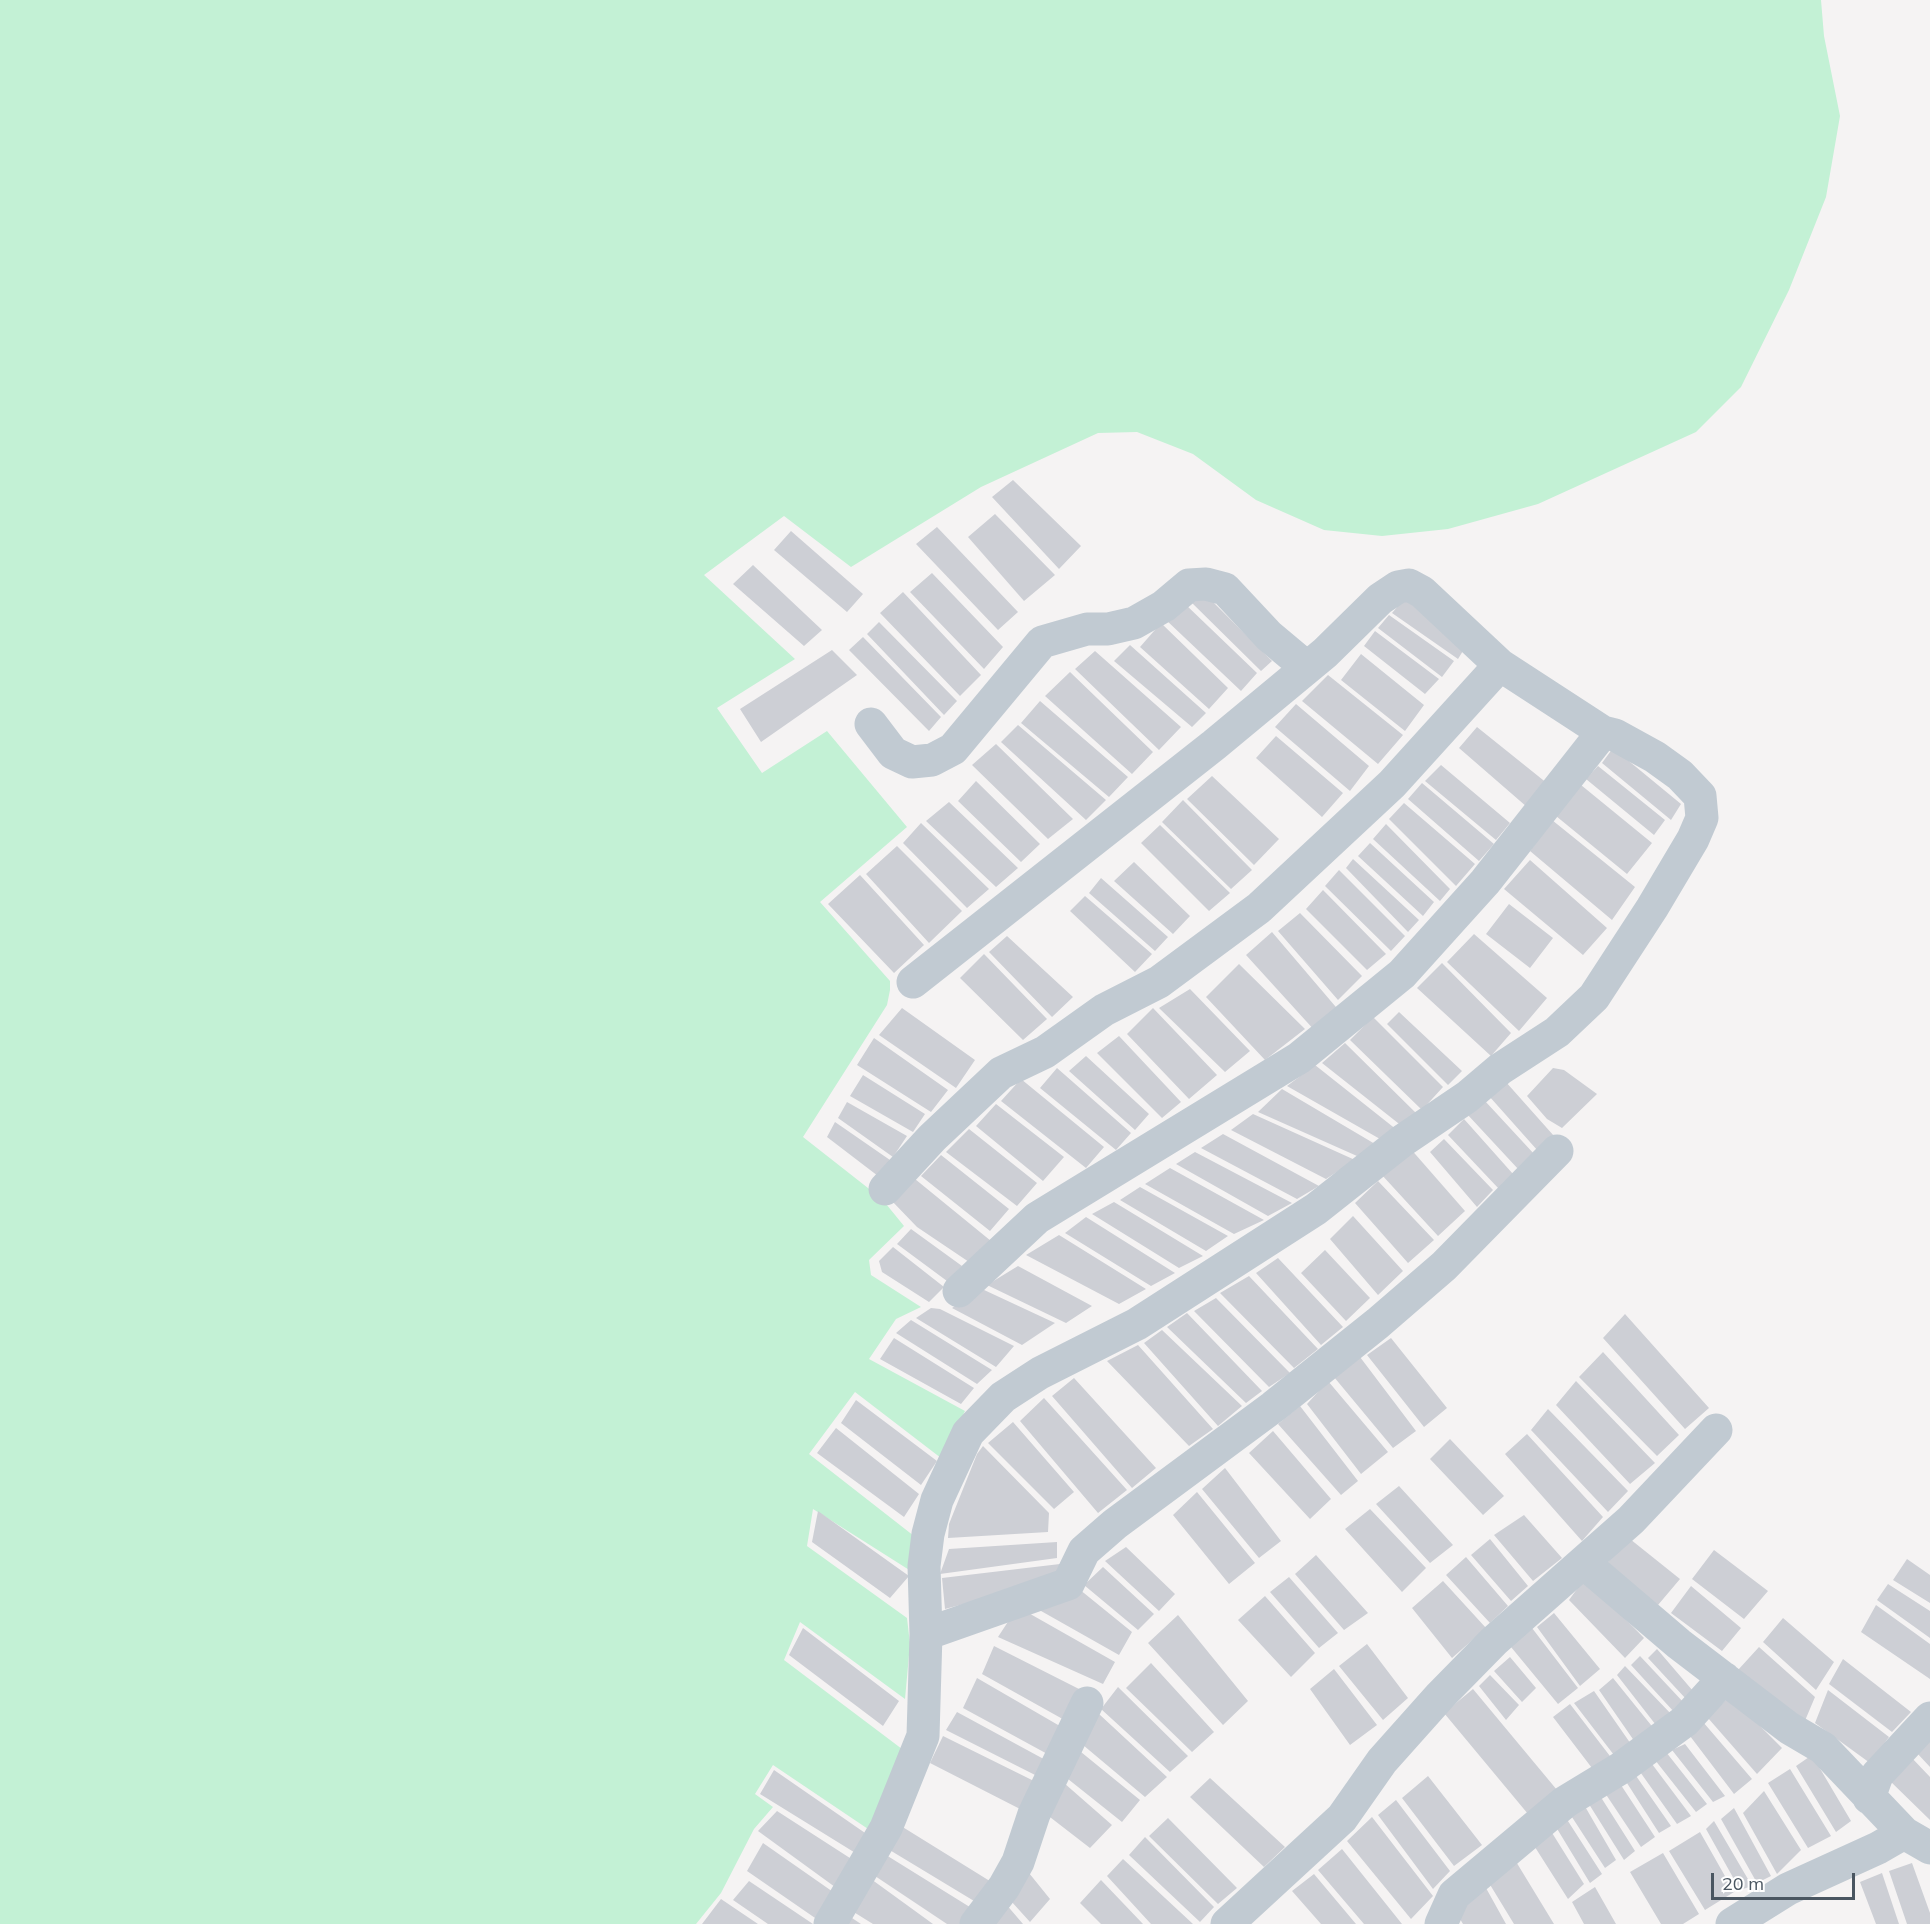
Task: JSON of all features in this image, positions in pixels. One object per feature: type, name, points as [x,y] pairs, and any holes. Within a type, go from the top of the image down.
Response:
[{"type":"street","points":[[871,724],[893,753],[912,762],[932,760],[953,749],[1042,642],[1087,629],[1108,629],[1134,623],[1164,606],[1190,585],[1206,584],[1225,589],[1269,636],[1306,667]]},
{"type":"street","points":[[830,1924],[886,1828],[923,1736],[926,1634],[924,1566],[937,1500],[968,1433],[1003,1397],[1040,1373],[1137,1324],[1316,1209],[1500,1069],[1557,1032],[1594,997],[1694,839],[1702,818],[1700,796],[1680,775],[1655,757],[1615,735],[1603,732],[1500,665],[1422,591],[1409,585],[1398,587],[1380,599],[1325,654],[1306,667],[1083,850],[993,917],[913,982]]},
{"type":"street","points":[[885,1189],[932,1138],[1001,1073],[1038,1056],[1104,1010],[1159,982],[1258,908],[1392,784],[1500,665]]},
{"type":"street","points":[[959,1291],[1037,1218],[1267,1079],[1317,1044],[1386,988],[1436,938],[1485,882],[1603,732]]},
{"type":"street","points":[[926,1634],[1068,1584],[1084,1551],[1115,1524],[1273,1407],[1378,1323],[1444,1266],[1557,1151]]},
{"type":"street","points":[[1227,1924],[1342,1818],[1382,1761],[1440,1696],[1494,1641],[1631,1520],[1716,1430]]},
{"type":"street","points":[[1584,1563],[1724,1678],[1789,1728],[1823,1748],[1869,1798],[1917,1841]]},
{"type":"street","points":[[1441,1924],[1454,1895],[1565,1802],[1621,1768],[1685,1721],[1724,1678]]},
{"type":"street","points":[[976,1924],[1004,1887],[1018,1862],[1034,1814],[1087,1703]]},
{"type":"street","points":[[1869,1798],[1877,1775],[1930,1718]]},
{"type":"street","points":[[1732,1924],[1788,1889],[1878,1848],[1917,1841]]},
{"type":"green space","points":[[0,0],[1821,0],[1824,36],[1840,116],[1826,197],[1789,290],[1741,387],[1696,432],[1538,504],[1448,529],[1382,536],[1324,530],[1256,500],[1193,454],[1137,432],[1098,433],[981,487],[851,567],[784,516],[704,575],[795,659],[717,708],[762,773],[827,731],[907,827],[820,902],[890,981],[890,990],[887,1005],[803,1137],[882,1199],[904,1226],[869,1260],[871,1275],[921,1307],[896,1319],[869,1359],[965,1411],[941,1458],[855,1392],[809,1454],[914,1536],[914,1573],[813,1509],[807,1546],[907,1618],[910,1644],[905,1699],[800,1622],[784,1660],[902,1749],[874,1833],[773,1765],[755,1794],[773,1807],[754,1829],[721,1893],[696,1924],[0,1924]]},
{"type":"building","points":[[1013,480],[1081,546],[1059,569],[992,497]]},
{"type":"building","points":[[995,514],[1055,575],[1024,601],[968,537]]},
{"type":"building","points":[[937,527],[1018,612],[998,630],[916,544]]},
{"type":"building","points":[[791,531],[863,594],[847,612],[774,550]]},
{"type":"building","points":[[753,565],[822,630],[804,646],[733,584]]},
{"type":"building","points":[[932,573],[1003,647],[984,669],[910,592]]},
{"type":"building","points":[[903,592],[981,675],[960,696],[880,613]]},
{"type":"building","points":[[1203,592],[1272,661],[1261,671],[1190,601]]},
{"type":"building","points":[[1405,598],[1466,646],[1458,659],[1392,613]]},
{"type":"building","points":[[1184,603],[1257,673],[1241,691],[1165,619]]},
{"type":"building","points":[[1389,615],[1454,661],[1442,677],[1378,628]]},
{"type":"building","points":[[879,622],[957,701],[944,715],[867,634]]},
{"type":"building","points":[[1161,623],[1228,688],[1209,709],[1140,647]]},
{"type":"building","points":[[1375,631],[1439,679],[1425,694],[1364,646]]},
{"type":"building","points":[[863,637],[941,717],[929,731],[849,650]]},
{"type":"building","points":[[1130,645],[1206,713],[1192,727],[1114,661]]},
{"type":"building","points":[[832,650],[857,675],[761,742],[740,709]]},
{"type":"building","points":[[1095,651],[1181,727],[1159,750],[1075,669]]},
{"type":"building","points":[[1361,654],[1424,705],[1405,731],[1341,680]]},
{"type":"building","points":[[1070,672],[1153,752],[1132,774],[1045,696]]},
{"type":"building","points":[[1328,675],[1403,735],[1378,764],[1302,701]]},
{"type":"building","points":[[1040,701],[1128,777],[1109,797],[1021,723]]},
{"type":"building","points":[[1296,704],[1369,766],[1350,791],[1275,727]]},
{"type":"building","points":[[1018,725],[1106,800],[1086,820],[1001,742]]},
{"type":"building","points":[[1477,727],[1548,784],[1527,807],[1459,748]]},
{"type":"building","points":[[1276,736],[1343,793],[1322,817],[1256,758]]},
{"type":"building","points":[[996,744],[1073,819],[1048,839],[972,765]]},
{"type":"building","points":[[1613,748],[1681,804],[1671,820],[1602,763]]},
{"type":"building","points":[[1441,765],[1510,823],[1496,840],[1425,781]]},
{"type":"building","points":[[1598,766],[1665,820],[1654,835],[1586,779]]},
{"type":"building","points":[[1212,776],[1279,839],[1254,865],[1187,799]]},
{"type":"building","points":[[976,781],[1040,844],[1021,862],[958,801]]},
{"type":"building","points":[[1422,783],[1494,844],[1479,861],[1408,799]]},
{"type":"building","points":[[1581,785],[1652,843],[1627,874],[1556,816]]},
{"type":"building","points":[[1183,800],[1252,870],[1231,889],[1162,822]]},
{"type":"building","points":[[949,802],[1018,868],[996,887],[926,821]]},
{"type":"building","points":[[1404,803],[1475,864],[1456,886],[1389,819]]},
{"type":"building","points":[[1552,820],[1635,887],[1612,920],[1530,851]]},
{"type":"building","points":[[921,823],[989,889],[967,908],[903,843]]},
{"type":"building","points":[[1386,824],[1450,889],[1440,901],[1373,839]]},
{"type":"building","points":[[1160,825],[1230,893],[1209,911],[1141,843]]},
{"type":"building","points":[[1370,843],[1434,902],[1423,916],[1358,856]]},
{"type":"building","points":[[897,846],[962,911],[929,943],[866,874]]},
{"type":"building","points":[[1353,859],[1419,920],[1408,932],[1346,868]]},
{"type":"building","points":[[1530,860],[1607,928],[1583,955],[1504,889]]},
{"type":"building","points":[[1134,862],[1190,916],[1173,934],[1114,881]]},
{"type":"building","points":[[1339,870],[1405,936],[1391,951],[1325,886]]},
{"type":"building","points":[[860,875],[924,945],[894,973],[828,904]]},
{"type":"building","points":[[1101,878],[1168,937],[1155,951],[1089,893]]},
{"type":"building","points":[[1323,890],[1386,954],[1367,970],[1306,909]]},
{"type":"building","points":[[1085,896],[1152,954],[1135,972],[1070,911]]},
{"type":"building","points":[[1509,904],[1553,938],[1530,968],[1486,934]]},
{"type":"building","points":[[1300,913],[1362,976],[1338,1000],[1278,931]]},
{"type":"building","points":[[1272,932],[1341,1013],[1316,1032],[1246,955]]},
{"type":"building","points":[[1474,934],[1547,998],[1519,1031],[1447,962]]},
{"type":"building","points":[[1007,936],[1073,997],[1052,1017],[989,952]]},
{"type":"building","points":[[984,954],[1047,1019],[1023,1040],[960,978]]},
{"type":"building","points":[[1442,963],[1511,1033],[1491,1056],[1417,988]]},
{"type":"building","points":[[1239,964],[1305,1029],[1265,1060],[1206,997]]},
{"type":"building","points":[[1190,989],[1250,1051],[1225,1072],[1159,1008]]},
{"type":"building","points":[[902,1008],[975,1060],[956,1088],[879,1035]]},
{"type":"building","points":[[1153,1008],[1217,1075],[1189,1099],[1127,1034]]},
{"type":"building","points":[[1399,1012],[1462,1071],[1448,1085],[1387,1024]]},
{"type":"building","points":[[1373,1017],[1443,1087],[1422,1110],[1350,1040]]},
{"type":"building","points":[[1119,1036],[1181,1102],[1162,1118],[1097,1053]]},
{"type":"building","points":[[874,1038],[948,1090],[931,1112],[857,1065]]},
{"type":"building","points":[[1345,1043],[1417,1114],[1403,1127],[1322,1063]]},
{"type":"building","points":[[1086,1056],[1149,1114],[1135,1130],[1069,1071]]},
{"type":"building","points":[[1315,1065],[1397,1130],[1380,1139],[1287,1086]]},
{"type":"building","points":[[1057,1068],[1131,1133],[1116,1150],[1040,1088]]},
{"type":"building","points":[[1553,1068],[1564,1070],[1597,1094],[1562,1128],[1547,1119],[1527,1096]]},
{"type":"building","points":[[863,1075],[925,1114],[913,1132],[850,1096]]},
{"type":"building","points":[[1021,1079],[1104,1147],[1086,1168],[1001,1101]]},
{"type":"building","points":[[1505,1081],[1554,1136],[1538,1151],[1489,1096]]},
{"type":"building","points":[[1282,1089],[1375,1144],[1357,1156],[1258,1112]]},
{"type":"building","points":[[1485,1101],[1535,1155],[1519,1170],[1467,1114]]},
{"type":"building","points":[[847,1102],[907,1136],[893,1157],[838,1118]]},
{"type":"building","points":[[996,1104],[1064,1157],[1043,1181],[976,1126]]},
{"type":"building","points":[[1253,1114],[1355,1160],[1326,1179],[1231,1130]]},
{"type":"building","points":[[1464,1119],[1513,1174],[1499,1189],[1448,1135]]},
{"type":"building","points":[[835,1122],[890,1160],[878,1176],[827,1137]]},
{"type":"building","points":[[969,1129],[1037,1183],[1017,1206],[946,1152]]},
{"type":"building","points":[[1223,1134],[1319,1186],[1297,1199],[1201,1148]]},
{"type":"building","points":[[1444,1139],[1493,1190],[1477,1207],[1430,1152]]},
{"type":"building","points":[[1409,1147],[1465,1211],[1438,1236],[1381,1174]]},
{"type":"building","points":[[1195,1152],[1292,1203],[1268,1216],[1176,1164]]},
{"type":"building","points":[[941,1155],[1009,1209],[990,1231],[921,1176]]},
{"type":"building","points":[[1170,1168],[1264,1220],[1234,1234],[1145,1184]]},
{"type":"building","points":[[915,1179],[991,1241],[969,1262],[917,1227],[891,1200]]},
{"type":"building","points":[[1378,1181],[1434,1240],[1408,1263],[1355,1203]]},
{"type":"building","points":[[1140,1187],[1228,1236],[1206,1251],[1120,1200]]},
{"type":"building","points":[[1114,1202],[1203,1256],[1179,1268],[1092,1214]]},
{"type":"building","points":[[1353,1216],[1403,1271],[1378,1295],[1330,1239]]},
{"type":"building","points":[[1086,1217],[1175,1273],[1151,1286],[1065,1233]]},
{"type":"building","points":[[911,1229],[962,1266],[947,1281],[897,1244]]},
{"type":"building","points":[[1059,1235],[1146,1289],[1119,1304],[1026,1255]]},
{"type":"building","points":[[893,1247],[944,1287],[929,1302],[882,1272],[879,1261]]},
{"type":"building","points":[[1325,1250],[1370,1298],[1346,1321],[1301,1273]]},
{"type":"building","points":[[1278,1258],[1343,1327],[1321,1345],[1256,1273]]},
{"type":"building","points":[[1018,1266],[1092,1306],[1066,1323],[987,1285]]},
{"type":"building","points":[[1249,1276],[1318,1349],[1294,1368],[1220,1293]]},
{"type":"building","points":[[982,1289],[1055,1323],[1022,1345],[952,1308]]},
{"type":"building","points":[[1216,1298],[1290,1373],[1269,1387],[1194,1311]]},
{"type":"building","points":[[931,1308],[940,1309],[1014,1346],[996,1367],[916,1318]]},
{"type":"building","points":[[1187,1313],[1262,1391],[1246,1403],[1167,1327]]},
{"type":"building","points":[[1625,1314],[1709,1408],[1685,1429],[1603,1338]]},
{"type":"building","points":[[911,1320],[992,1370],[977,1384],[896,1333]]},
{"type":"building","points":[[1162,1330],[1242,1406],[1218,1426],[1144,1343]]},
{"type":"building","points":[[894,1338],[974,1388],[961,1404],[880,1359]]},
{"type":"building","points":[[1391,1338],[1447,1408],[1424,1427],[1367,1355]]},
{"type":"building","points":[[1138,1345],[1213,1429],[1189,1446],[1107,1361]]},
{"type":"building","points":[[1603,1352],[1679,1435],[1657,1456],[1579,1377]]},
{"type":"building","points":[[1360,1357],[1416,1431],[1393,1448],[1334,1377]]},
{"type":"building","points":[[1074,1378],[1156,1468],[1132,1488],[1052,1396]]},
{"type":"building","points":[[1328,1381],[1388,1452],[1361,1474],[1307,1404]]},
{"type":"building","points":[[1576,1381],[1655,1463],[1630,1484],[1556,1405]]},
{"type":"building","points":[[1044,1398],[1127,1490],[1098,1513],[1020,1421]]},
{"type":"building","points":[[856,1400],[937,1461],[921,1485],[841,1423]]},
{"type":"building","points":[[1300,1406],[1358,1481],[1341,1495],[1278,1424]]},
{"type":"building","points":[[1548,1409],[1628,1491],[1608,1512],[1531,1430]]},
{"type":"building","points":[[1013,1422],[1074,1492],[1054,1509],[988,1443]]},
{"type":"building","points":[[836,1428],[919,1494],[904,1517],[817,1453]]},
{"type":"building","points":[[1273,1431],[1331,1499],[1310,1519],[1249,1453]]},
{"type":"building","points":[[1527,1434],[1603,1517],[1582,1541],[1505,1454]]},
{"type":"building","points":[[1450,1439],[1504,1496],[1483,1515],[1430,1459]]},
{"type":"building","points":[[983,1446],[1049,1513],[1048,1532],[948,1538],[949,1524],[977,1454]]},
{"type":"building","points":[[1225,1468],[1281,1541],[1259,1558],[1202,1489]]},
{"type":"building","points":[[1399,1486],[1453,1545],[1430,1563],[1376,1504]]},
{"type":"building","points":[[1197,1492],[1255,1563],[1229,1584],[1173,1515]]},
{"type":"building","points":[[1370,1509],[1426,1568],[1402,1592],[1345,1529]]},
{"type":"building","points":[[818,1511],[909,1576],[890,1598],[812,1542]]},
{"type":"building","points":[[1524,1515],[1562,1558],[1533,1581],[1494,1535]]},
{"type":"building","points":[[1490,1539],[1528,1586],[1511,1601],[1471,1555]]},
{"type":"building","points":[[1630,1539],[1680,1579],[1658,1605],[1604,1566]]},
{"type":"building","points":[[1057,1542],[1057,1558],[940,1574],[949,1549]]},
{"type":"building","points":[[1126,1547],[1175,1594],[1159,1611],[1105,1561]]},
{"type":"building","points":[[1714,1550],[1768,1591],[1744,1619],[1692,1579]]},
{"type":"building","points":[[1316,1555],[1368,1613],[1344,1630],[1295,1574]]},
{"type":"building","points":[[1466,1557],[1508,1606],[1490,1623],[1446,1575]]},
{"type":"building","points":[[1907,1559],[1930,1575],[1930,1603],[1893,1580]]},
{"type":"building","points":[[1060,1564],[1061,1578],[945,1609],[942,1578]]},
{"type":"building","points":[[1103,1567],[1154,1614],[1138,1630],[1084,1585]]},
{"type":"building","points":[[1289,1577],[1338,1633],[1319,1648],[1270,1592]]},
{"type":"building","points":[[1585,1578],[1644,1638],[1625,1658],[1569,1600]]},
{"type":"building","points":[[1443,1581],[1486,1628],[1452,1658],[1412,1608]]},
{"type":"building","points":[[1888,1584],[1930,1611],[1930,1638],[1877,1600]]},
{"type":"building","points":[[1691,1586],[1741,1628],[1722,1651],[1671,1613]]},
{"type":"building","points":[[1079,1589],[1132,1632],[1119,1655],[1034,1607]]},
{"type":"building","points":[[1265,1596],[1315,1653],[1291,1677],[1238,1620]]},
{"type":"building","points":[[1876,1605],[1930,1644],[1930,1679],[1861,1632]]},
{"type":"building","points":[[1015,1611],[1025,1611],[1115,1662],[1103,1684],[998,1637]]},
{"type":"building","points":[[1554,1613],[1600,1669],[1580,1686],[1537,1627]]},
{"type":"building","points":[[1178,1615],[1248,1701],[1223,1725],[1148,1643]]},
{"type":"building","points":[[1783,1618],[1834,1662],[1816,1690],[1763,1642]]},
{"type":"building","points":[[803,1628],[899,1701],[883,1726],[789,1655]]},
{"type":"building","points":[[1532,1628],[1578,1688],[1558,1704],[1511,1647]]},
{"type":"building","points":[[1367,1644],[1408,1698],[1383,1720],[1339,1666]]},
{"type":"building","points":[[994,1646],[1081,1690],[1068,1722],[982,1674]]},
{"type":"building","points":[[1759,1647],[1815,1697],[1804,1723],[1738,1670]]},
{"type":"building","points":[[1657,1649],[1693,1691],[1686,1699],[1648,1658]]},
{"type":"building","points":[[1640,1656],[1685,1704],[1675,1713],[1631,1665]]},
{"type":"building","points":[[1510,1657],[1536,1688],[1522,1702],[1494,1671]]},
{"type":"building","points":[[1843,1659],[1911,1712],[1892,1732],[1829,1684]]},
{"type":"building","points":[[1151,1663],[1214,1732],[1192,1752],[1126,1688]]},
{"type":"building","points":[[1625,1666],[1672,1715],[1659,1729],[1617,1675]]},
{"type":"building","points":[[1334,1669],[1377,1725],[1350,1745],[1310,1689]]},
{"type":"building","points":[[1490,1675],[1519,1705],[1506,1720],[1479,1686]]},
{"type":"building","points":[[977,1678],[1065,1729],[1051,1756],[963,1708]]},
{"type":"building","points":[[1613,1678],[1655,1730],[1637,1745],[1599,1690]]},
{"type":"building","points":[[1118,1687],[1188,1756],[1170,1772],[1101,1709]]},
{"type":"building","points":[[1473,1689],[1557,1790],[1528,1814],[1444,1713]]},
{"type":"building","points":[[1828,1690],[1889,1737],[1870,1763],[1815,1723]]},
{"type":"building","points":[[1594,1691],[1633,1747],[1617,1759],[1574,1703]]},
{"type":"building","points":[[1730,1696],[1782,1748],[1757,1774],[1708,1718]]},
{"type":"building","points":[[1570,1704],[1613,1760],[1595,1772],[1553,1717]]},
{"type":"building","points":[[957,1712],[1051,1763],[1043,1779],[946,1730]]},
{"type":"building","points":[[1099,1714],[1167,1777],[1145,1797],[1083,1745]]},
{"type":"building","points":[[1703,1722],[1752,1779],[1734,1794],[1690,1736]]},
{"type":"building","points":[[943,1736],[1038,1783],[1022,1810],[930,1763]]},
{"type":"building","points":[[1930,1738],[1930,1767],[1916,1752]]},
{"type":"building","points":[[1685,1744],[1725,1796],[1713,1802],[1672,1750]]},
{"type":"building","points":[[1081,1752],[1140,1800],[1122,1822],[1068,1779]]},
{"type":"building","points":[[1666,1752],[1707,1804],[1696,1812],[1655,1760]]},
{"type":"building","points":[[1812,1755],[1851,1821],[1836,1832],[1796,1766]]},
{"type":"building","points":[[1911,1757],[1930,1777],[1930,1820],[1889,1780]]},
{"type":"building","points":[[1649,1760],[1691,1816],[1677,1824],[1638,1769]]},
{"type":"building","points":[[1790,1769],[1831,1836],[1808,1848],[1768,1783]]},
{"type":"building","points":[[774,1770],[868,1835],[857,1854],[760,1794]]},
{"type":"building","points":[[1634,1773],[1671,1826],[1659,1833],[1625,1780]]},
{"type":"building","points":[[1428,1776],[1482,1845],[1454,1866],[1402,1798]]},
{"type":"building","points":[[1210,1778],[1285,1847],[1264,1867],[1190,1797]]},
{"type":"building","points":[[1619,1782],[1655,1837],[1641,1847],[1603,1790]]},
{"type":"building","points":[[1064,1783],[1112,1825],[1090,1848],[1046,1814]]},
{"type":"building","points":[[1597,1791],[1635,1851],[1624,1860],[1587,1801]]},
{"type":"building","points":[[1764,1791],[1801,1850],[1777,1874],[1743,1813]]},
{"type":"building","points":[[1396,1800],[1450,1871],[1433,1889],[1378,1815]]},
{"type":"building","points":[[1583,1803],[1616,1860],[1605,1868],[1570,1814]]},
{"type":"building","points":[[1734,1808],[1771,1876],[1757,1883],[1721,1819]]},
{"type":"building","points":[[777,1811],[853,1860],[835,1887],[758,1831]]},
{"type":"building","points":[[1372,1817],[1433,1896],[1411,1919],[1347,1841]]},
{"type":"building","points":[[1168,1818],[1237,1888],[1218,1904],[1149,1836]]},
{"type":"building","points":[[1566,1818],[1602,1874],[1590,1883],[1556,1827]]},
{"type":"building","points":[[1714,1821],[1752,1886],[1740,1890],[1706,1829]]},
{"type":"building","points":[[901,1826],[993,1883],[979,1904],[888,1849]]},
{"type":"building","points":[[1549,1828],[1584,1884],[1568,1899],[1533,1844]]},
{"type":"building","points":[[1700,1832],[1734,1892],[1705,1910],[1669,1851]]},
{"type":"building","points":[[1145,1837],[1214,1907],[1200,1922],[1129,1855]]},
{"type":"building","points":[[763,1843],[836,1894],[818,1920],[747,1871]]},
{"type":"building","points":[[1342,1849],[1402,1924],[1364,1924],[1318,1870]]},
{"type":"building","points":[[1663,1853],[1699,1914],[1683,1924],[1661,1924],[1630,1872]]},
{"type":"building","points":[[886,1855],[973,1909],[962,1924],[947,1924],[875,1876]]},
{"type":"building","points":[[1123,1859],[1193,1924],[1151,1924],[1107,1876]]},
{"type":"building","points":[[1515,1860],[1554,1924],[1514,1924],[1489,1883]]},
{"type":"building","points":[[1912,1863],[1930,1913],[1930,1924],[1907,1924],[1889,1871]]},
{"type":"building","points":[[1029,1873],[1050,1899],[1030,1922],[1011,1901]]},
{"type":"building","points":[[1882,1873],[1899,1924],[1876,1924],[1860,1882]]},
{"type":"building","points":[[1314,1874],[1356,1924],[1321,1924],[1292,1891]]},
{"type":"building","points":[[871,1879],[933,1924],[873,1924],[852,1911]]},
{"type":"building","points":[[1101,1880],[1143,1924],[1101,1924],[1080,1903]]},
{"type":"building","points":[[749,1881],[813,1924],[768,1924],[733,1900]]},
{"type":"building","points":[[1595,1887],[1616,1924],[1584,1924],[1572,1902]]},
{"type":"building","points":[[1486,1888],[1506,1924],[1463,1924],[1457,1914]]},
{"type":"building","points":[[721,1899],[758,1924],[702,1924]]},
{"type":"building","points":[[1005,1903],[1023,1924],[993,1924]]},
{"type":"building","points":[[852,1918],[861,1924],[848,1924]]}]
